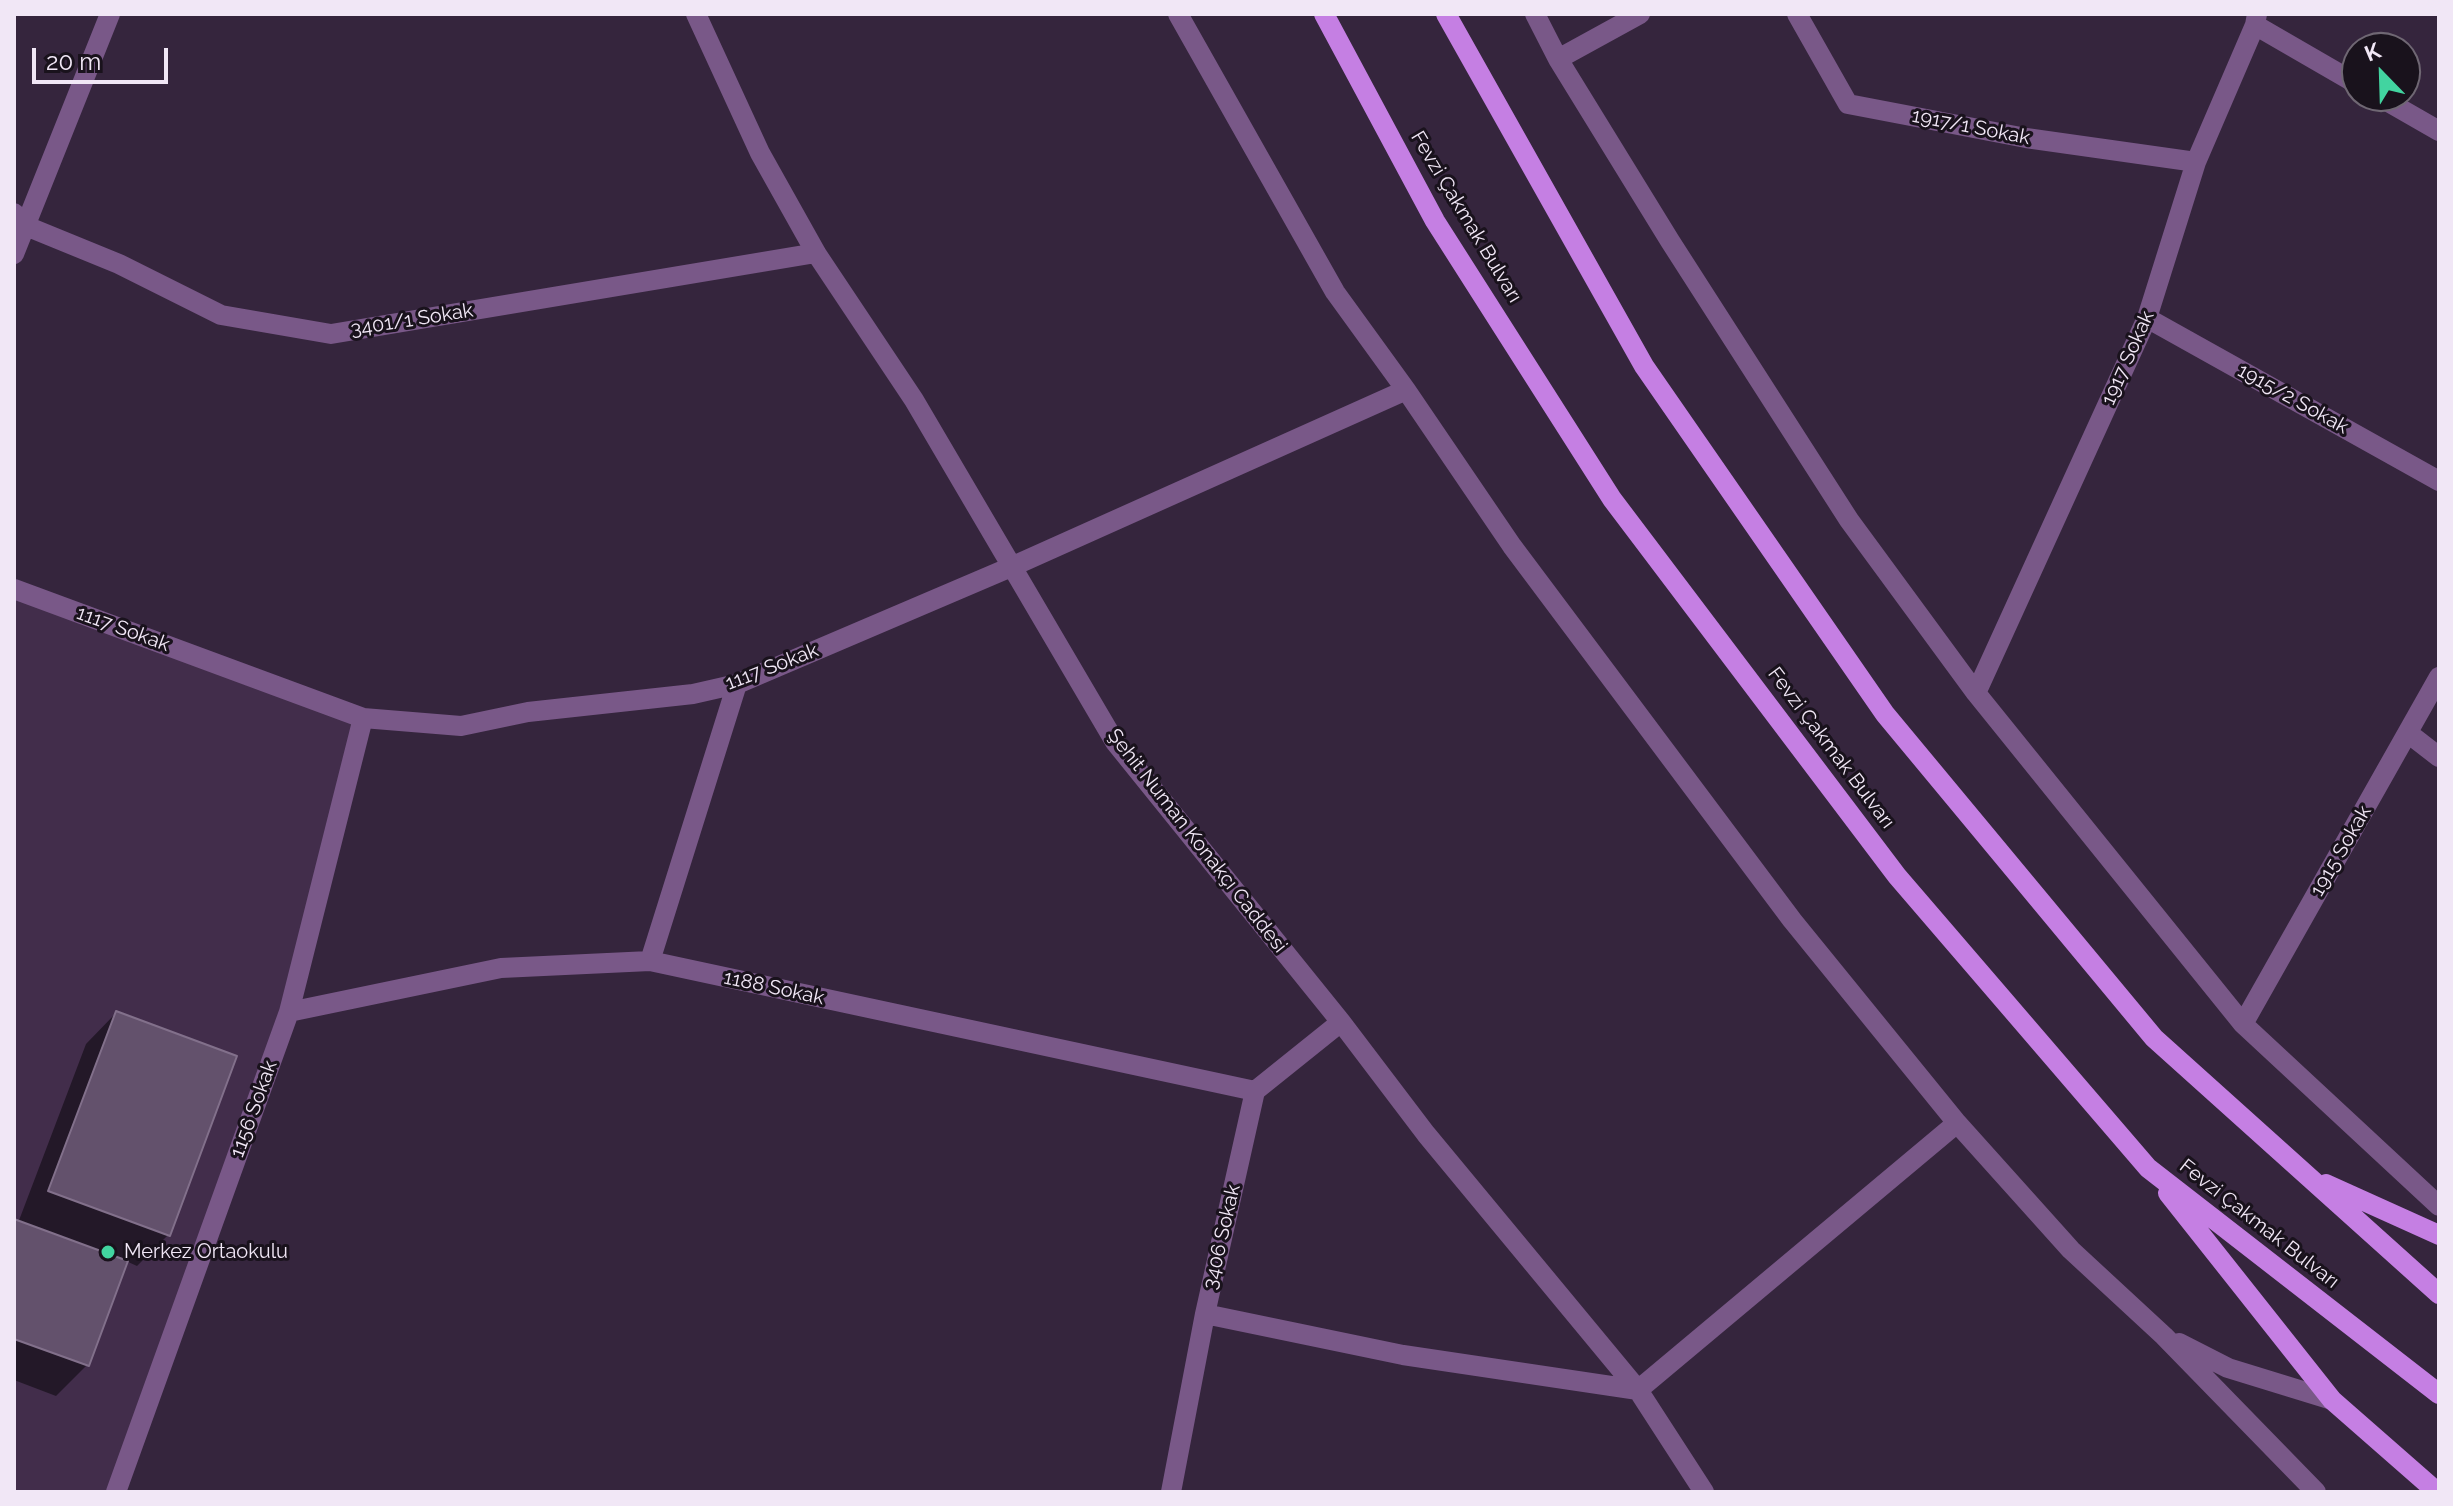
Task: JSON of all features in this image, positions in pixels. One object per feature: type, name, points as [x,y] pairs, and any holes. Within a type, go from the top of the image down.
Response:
[{"type":"main road","name":"Fevzi Çakmak Bulvarı","points":[[1324,14],[1435,221],[1612,499],[1897,876],[2148,1168],[2439,1394]]},
{"type":"main road","points":[[1446,14],[1644,366],[1885,714],[2154,1038],[2439,1294]]},
{"type":"main road","points":[[2148,1168],[2332,1400],[2437,1492]]},
{"type":"main road","points":[[2309,1175],[2439,1235]]},
{"type":"street","points":[[14,254],[20,219],[110,14]]},
{"type":"street","name":"Şehit Numan Konakçı Caddesi","points":[[696,14],[760,153],[816,253],[914,400],[1115,742],[1341,1022],[1426,1134],[1638,1390],[1704,1492]]},
{"type":"street","points":[[1178,14],[1335,292],[1512,546],[1792,920],[1957,1123],[2071,1250],[2164,1336],[2316,1492]]},
{"type":"street","points":[[1535,14],[1558,59],[1670,241],[1849,520],[1976,693],[2243,1024],[2439,1206]]},
{"type":"street","points":[[1558,59],[1640,14]]},
{"type":"street","name":"1917/1 Sokak","points":[[1797,14],[1848,104],[2026,138],[2196,162]]},
{"type":"street","points":[[2256,20],[2341,74]]},
{"type":"street","name":"1917 Sokak","points":[[1976,693],[2147,318],[2196,162],[2256,20]]},
{"type":"street","points":[[2406,112],[2439,131]]},
{"type":"street","name":"3401/1 Sokak","points":[[20,219],[221,315],[331,334],[816,253]]},
{"type":"street","name":"1915/2 Sokak","points":[[2147,318],[2439,481]]},
{"type":"street","name":"1117 Sokak","points":[[14,589],[363,718],[461,726],[528,712],[693,694],[737,684],[1011,567],[1406,390]]},
{"type":"street","name":"1915 Sokak","points":[[2243,1024],[2439,677]]},
{"type":"street","points":[[650,961],[737,684]]},
{"type":"street","name":"1156 Sokak","points":[[116,1492],[289,1012],[363,718]]},
{"type":"street","points":[[2408,733],[2439,757]]},
{"type":"street","name":"1188 Sokak","points":[[289,1012],[501,968],[650,961],[1255,1091]]},
{"type":"street","points":[[1255,1091],[1341,1022]]},
{"type":"street","name":"3406 Sokak","points":[[1171,1492],[1205,1314],[1255,1091]]},
{"type":"street","points":[[1205,1314],[1403,1355],[1638,1390],[1957,1123]]},
{"type":"street","points":[[2164,1336],[2228,1368],[2332,1400]]},
{"type":"shaded area","name":"Merkez Ortaokulu","points":[[14,589],[363,718],[289,1012],[116,1492],[14,1492]]},
{"type":"building","points":[[116,1011],[237,1056],[170,1236],[48,1191]]},
{"type":"building","points":[[14,1219],[128,1261],[89,1366],[14,1339]]},
{"type":"place","name":"Merkez Ortaokulu","points":[[108,1252]]}]
